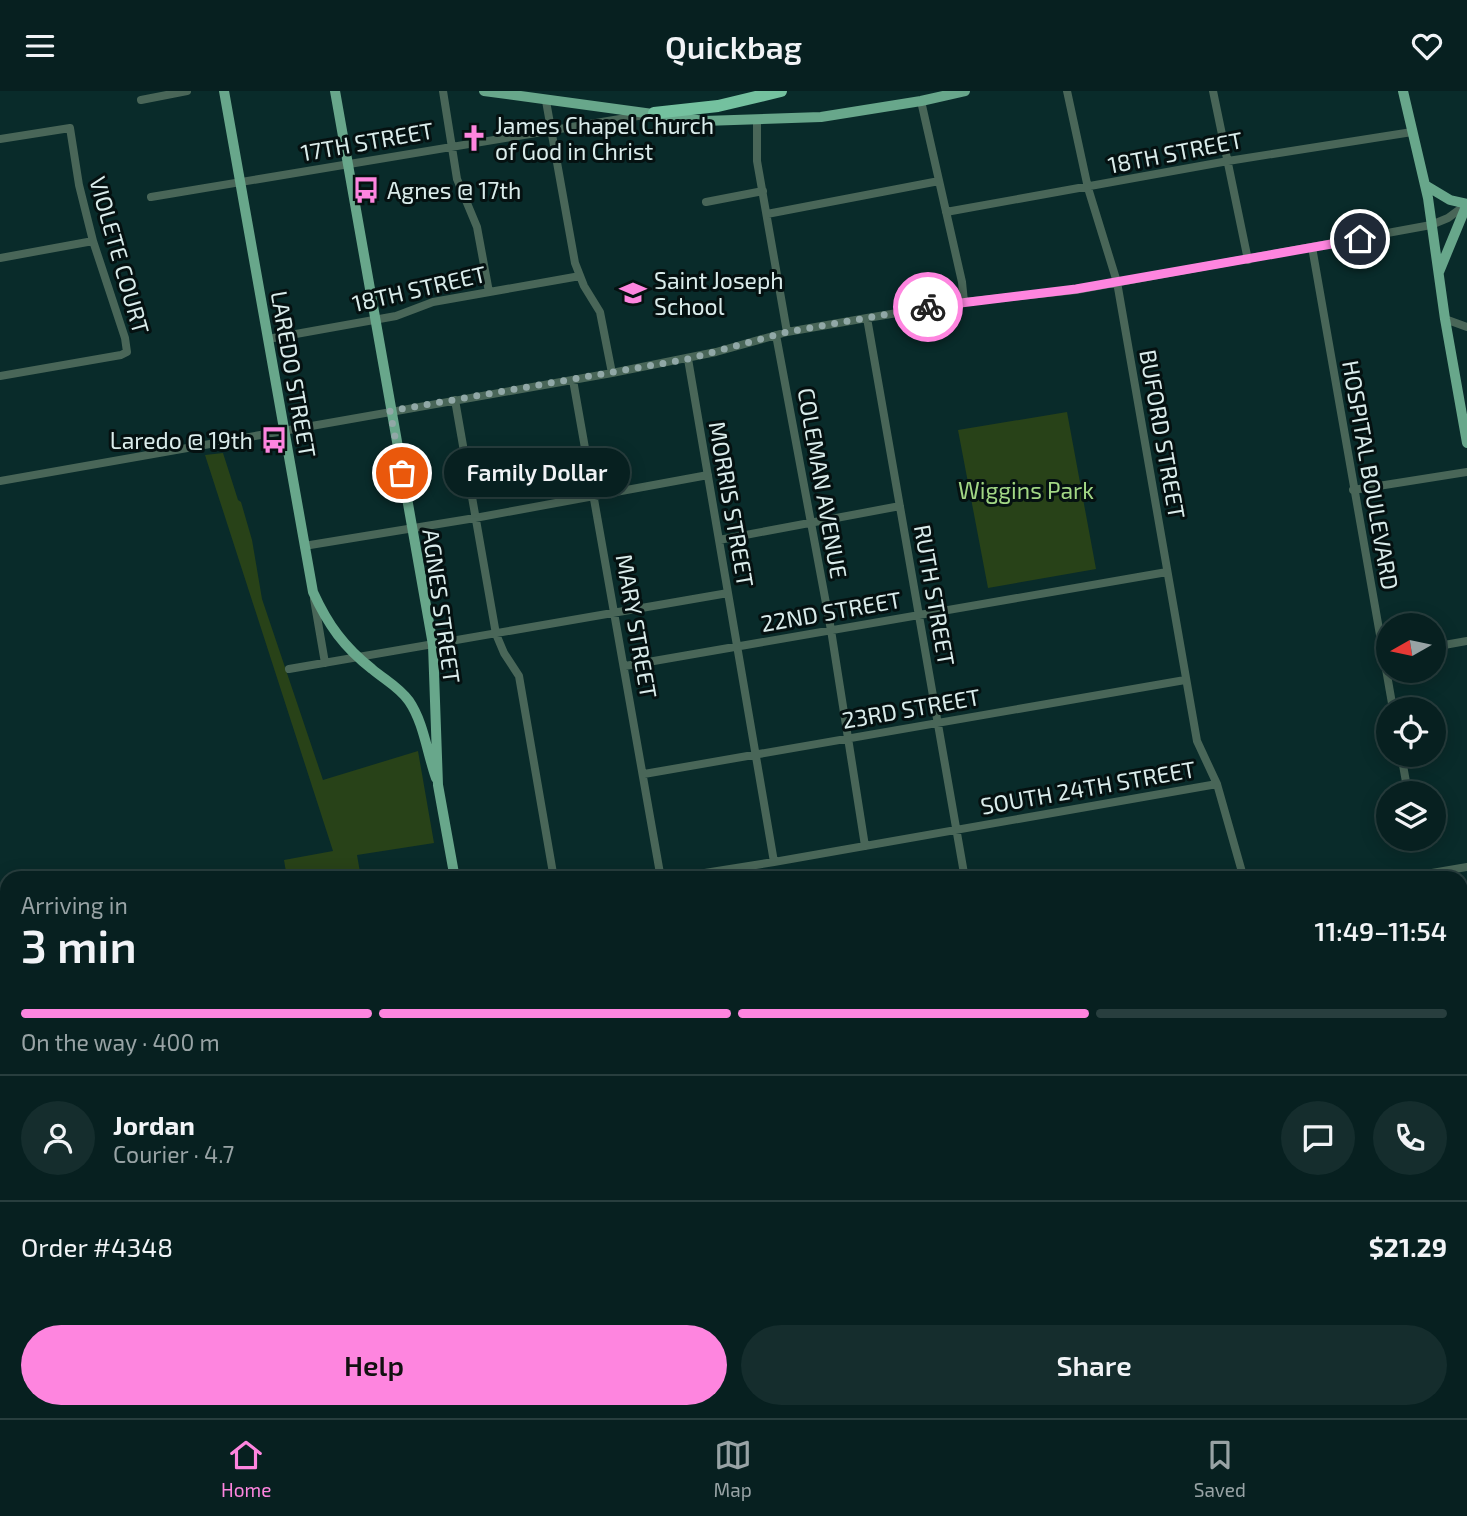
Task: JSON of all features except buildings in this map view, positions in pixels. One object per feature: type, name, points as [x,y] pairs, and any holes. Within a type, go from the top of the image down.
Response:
[{"type":"highway","points":[[654,113],[718,106],[781,91]]},
{"type":"main road","name":"LAREDO STREET","points":[[224,91],[313,592]]},
{"type":"main road","name":"AGNES STREET","points":[[335,91],[433,645],[438,785],[454,871]]},
{"type":"main road","points":[[484,91],[654,113]]},
{"type":"main road","name":"17TH STREET","points":[[654,113],[704,121],[821,117],[965,91]]},
{"type":"main road","points":[[1403,91],[1425,185],[1467,443]]},
{"type":"main road","points":[[1425,185],[1450,200],[1467,204],[1438,273]]},
{"type":"main road","points":[[313,592],[332,630],[360,659],[396,686],[410,703],[420,723],[438,785]]},
{"type":"street","points":[[141,100],[187,91]]},
{"type":"street","points":[[443,91],[457,180],[477,227],[489,292]]},
{"type":"street","name":"BUFORD STREET","points":[[1067,91],[1088,188],[1117,282],[1197,741],[1217,784]]},
{"type":"street","points":[[1213,91],[1248,260]]},
{"type":"street","points":[[546,101],[575,263],[600,311],[612,373]]},
{"type":"street","points":[[921,101],[964,302]]},
{"type":"street","name":"17TH STREET","points":[[150,197],[654,113]]},
{"type":"street","points":[[757,121],[757,161],[787,332]]},
{"type":"street","name":"VIOLETE COURT","points":[[0,139],[70,128],[79,185],[93,241],[125,338],[127,352],[0,376]]},
{"type":"street","name":"18TH STREET","points":[[946,212],[1228,161],[1412,132]]},
{"type":"street","points":[[767,214],[939,181]]},
{"type":"street","points":[[706,202],[763,191]]},
{"type":"street","points":[[0,481],[688,359],[787,332],[964,302],[1076,289],[1248,260],[1431,225],[1448,218],[1467,204]]},
{"type":"street","points":[[0,258],[93,241]]},
{"type":"street","name":"HOSPITAL BOULEVARD","points":[[1312,247],[1353,491],[1378,613]]},
{"type":"street","name":"18TH STREET","points":[[268,339],[405,314],[433,302],[580,276]]},
{"type":"street","name":"RUTH STREET","points":[[867,318],[964,871]]},
{"type":"street","points":[[1445,319],[1467,327]]},
{"type":"street","name":"COLEMAN AVENUE","points":[[776,335],[831,630],[865,846]]},
{"type":"street","name":"MORRIS STREET","points":[[688,359],[774,862]]},
{"type":"street","name":"MARY STREET","points":[[573,380],[660,871]]},
{"type":"street","points":[[455,400],[496,634],[504,653],[519,676],[553,871]]},
{"type":"street","points":[[1353,491],[1467,472]]},
{"type":"street","points":[[304,546],[708,475]]},
{"type":"street","points":[[719,540],[900,506]]},
{"type":"street","name":"22ND STREET","points":[[625,666],[1167,572]]},
{"type":"street","name":"LAREDO STREET","points":[[313,592],[325,663]]},
{"type":"street","points":[[289,669],[360,659],[728,593]]},
{"type":"street","points":[[1446,645],[1467,641]]},
{"type":"street","name":"23RD STREET","points":[[644,774],[1185,680]]},
{"type":"street","name":"SOUTH 24TH STREET","points":[[717,871],[1217,784],[1242,871]]},
{"type":"street","points":[[1444,871],[1467,867]]},
{"type":"green space","name":"Wiggins Park","points":[[1067,412],[1096,569],[988,588],[958,430]]},
{"type":"green space","points":[[223,453],[238,500],[241,502],[252,540],[262,599],[323,780],[418,751],[434,843],[357,855],[360,871],[286,871],[284,860],[333,851],[205,455]]},
{"type":"way so far","points":[[402,473],[390,411],[688,359],[787,332],[928,307]]},
{"type":"place","name":"James Chapel Church of God in Christ","points":[[474,138]]},
{"type":"place","name":"Agnes @ 17th","points":[[366,190]]},
{"type":"place","name":"Saint Joseph School","points":[[633,293]]},
{"type":"place","name":"Laredo @ 19th","points":[[274,440]]},
{"type":"place","name":"Family Dollar","points":[[402,473]]},
{"type":"route","points":[[928,307],[1076,289],[1360,239]]}]
